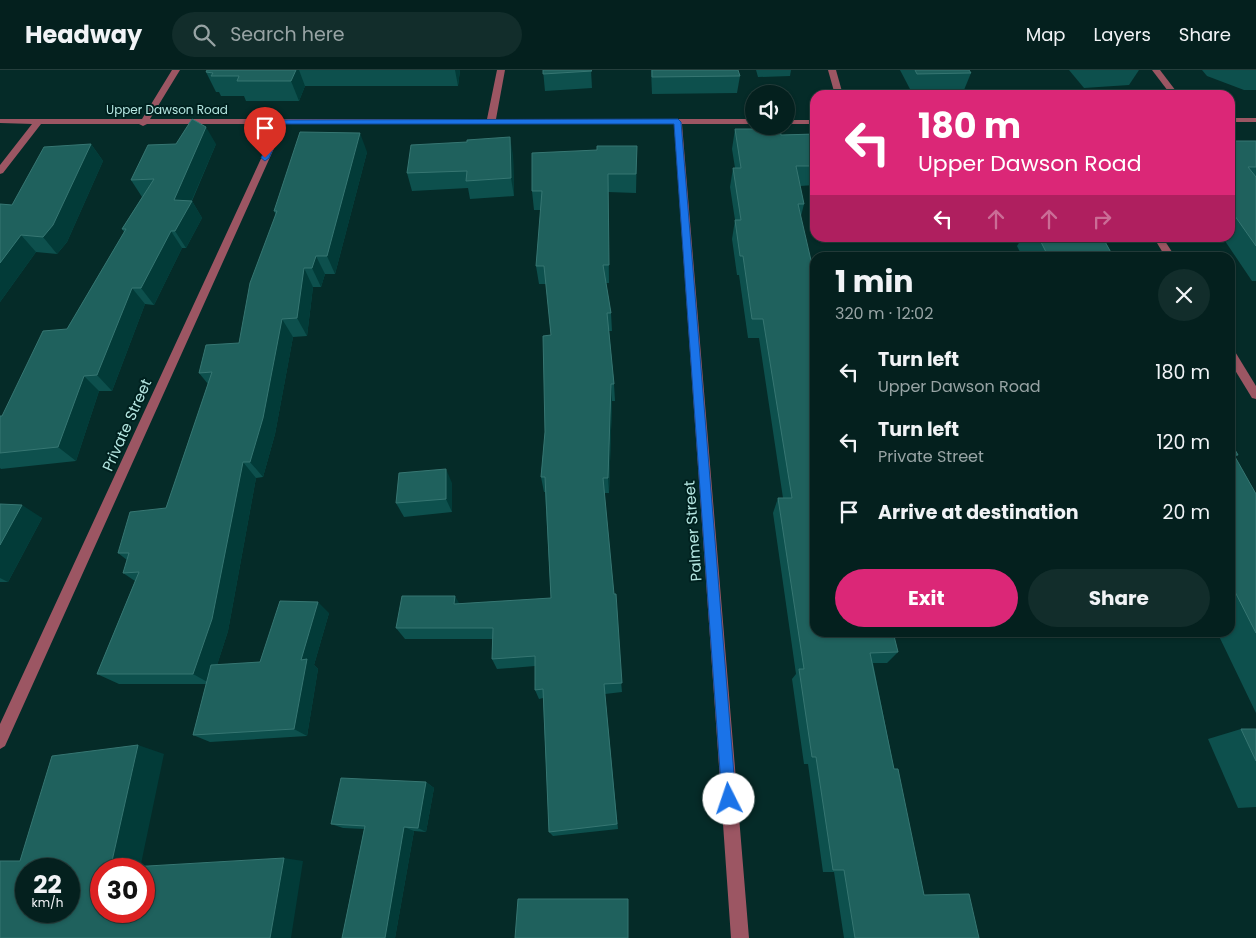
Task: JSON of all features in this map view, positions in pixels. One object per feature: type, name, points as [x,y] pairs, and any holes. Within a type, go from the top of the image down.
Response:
[{"type":"street","points":[[143,122],[176,70]]},
{"type":"street","points":[[491,122],[501,70]]},
{"type":"street","points":[[832,70],[838,90]]},
{"type":"street","points":[[1156,70],[1171,90]]},
{"type":"street","points":[[1235,120],[1256,120]]},
{"type":"street","name":"Upper Dawson Road","points":[[0,121],[745,122]]},
{"type":"street","points":[[0,171],[38,122]]},
{"type":"street","name":"Private Street","points":[[0,740],[282,122]]},
{"type":"street","name":"Palmer Street","points":[[678,122],[740,938]]},
{"type":"street","points":[[795,122],[810,122]]},
{"type":"street","points":[[1235,361],[1256,395]]},
{"type":"building","points":[[207,70],[296,70],[291,81],[237,81],[239,76],[211,76],[213,73],[206,72]]},
{"type":"building","points":[[543,70],[591,70],[592,71],[543,74]]},
{"type":"building","points":[[652,70],[738,70],[740,76],[652,77]]},
{"type":"building","points":[[915,70],[969,70],[971,73],[917,74]]},
{"type":"building","points":[[192,119],[206,127],[174,200],[192,201],[175,231],[171,231],[141,288],[132,288],[97,375],[84,376],[58,447],[0,453],[0,416],[2,416],[43,331],[67,329],[126,229],[122,229],[154,179],[131,180],[148,145],[176,144]]},
{"type":"building","points":[[735,129],[745,129],[745,135],[810,134],[810,166],[796,166],[804,204],[798,204],[810,256],[810,637],[894,637],[898,652],[870,653],[894,769],[898,769],[924,895],[969,894],[979,938],[855,938],[844,870],[833,870],[816,757],[812,757],[799,669],[804,669],[778,498],[792,498],[763,319],[752,319],[743,256],[740,256],[735,220],[741,220],[733,168],[741,168]]},
{"type":"building","points":[[300,132],[360,133],[327,256],[316,256],[312,268],[304,268],[297,318],[282,319],[263,418],[250,462],[243,462],[212,619],[193,674],[97,674],[139,572],[123,573],[129,553],[118,553],[130,512],[166,508],[212,372],[199,373],[206,345],[239,343],[250,283],[277,211],[274,211]]},
{"type":"building","points":[[510,137],[511,178],[466,181],[467,171],[407,173],[411,145],[467,142],[467,140]]},
{"type":"building","points":[[1235,141],[1256,141],[1256,167],[1248,167],[1256,177],[1256,246],[1235,216]]},
{"type":"building","points":[[91,144],[53,225],[43,237],[21,235],[0,263],[0,204],[12,205],[44,147]]},
{"type":"building","points":[[597,146],[637,146],[636,174],[608,174],[609,265],[603,265],[611,313],[607,313],[614,384],[611,384],[608,478],[603,478],[614,594],[616,594],[622,683],[604,684],[617,824],[549,832],[543,689],[535,690],[535,656],[492,659],[493,628],[396,628],[402,596],[455,596],[454,604],[551,598],[545,477],[541,477],[545,432],[543,336],[551,335],[544,266],[536,266],[542,191],[532,191],[532,153],[597,150]]},
{"type":"building","points":[[1041,242],[1105,242],[1111,252],[1046,252]]},
{"type":"building","points":[[1235,457],[1256,494],[1256,633],[1235,592]]},
{"type":"building","points":[[446,469],[446,499],[396,503],[399,473]]},
{"type":"building","points":[[0,504],[22,505],[0,545]]},
{"type":"building","points":[[280,601],[318,602],[301,660],[307,659],[294,729],[193,735],[211,665],[260,662]]},
{"type":"building","points":[[1241,729],[1256,729],[1256,761]]},
{"type":"building","points":[[138,745],[113,858],[90,858],[90,923],[155,923],[155,866],[284,858],[270,938],[0,938],[0,861],[15,861],[15,923],[80,923],[80,858],[21,858],[52,756]]},
{"type":"building","points":[[341,778],[426,782],[418,828],[404,827],[385,938],[342,938],[365,826],[331,824]]},
{"type":"building","points":[[518,899],[628,899],[628,938],[515,938]]},
{"type":"route","points":[[265,158],[282,122],[678,122],[729,799]]}]
